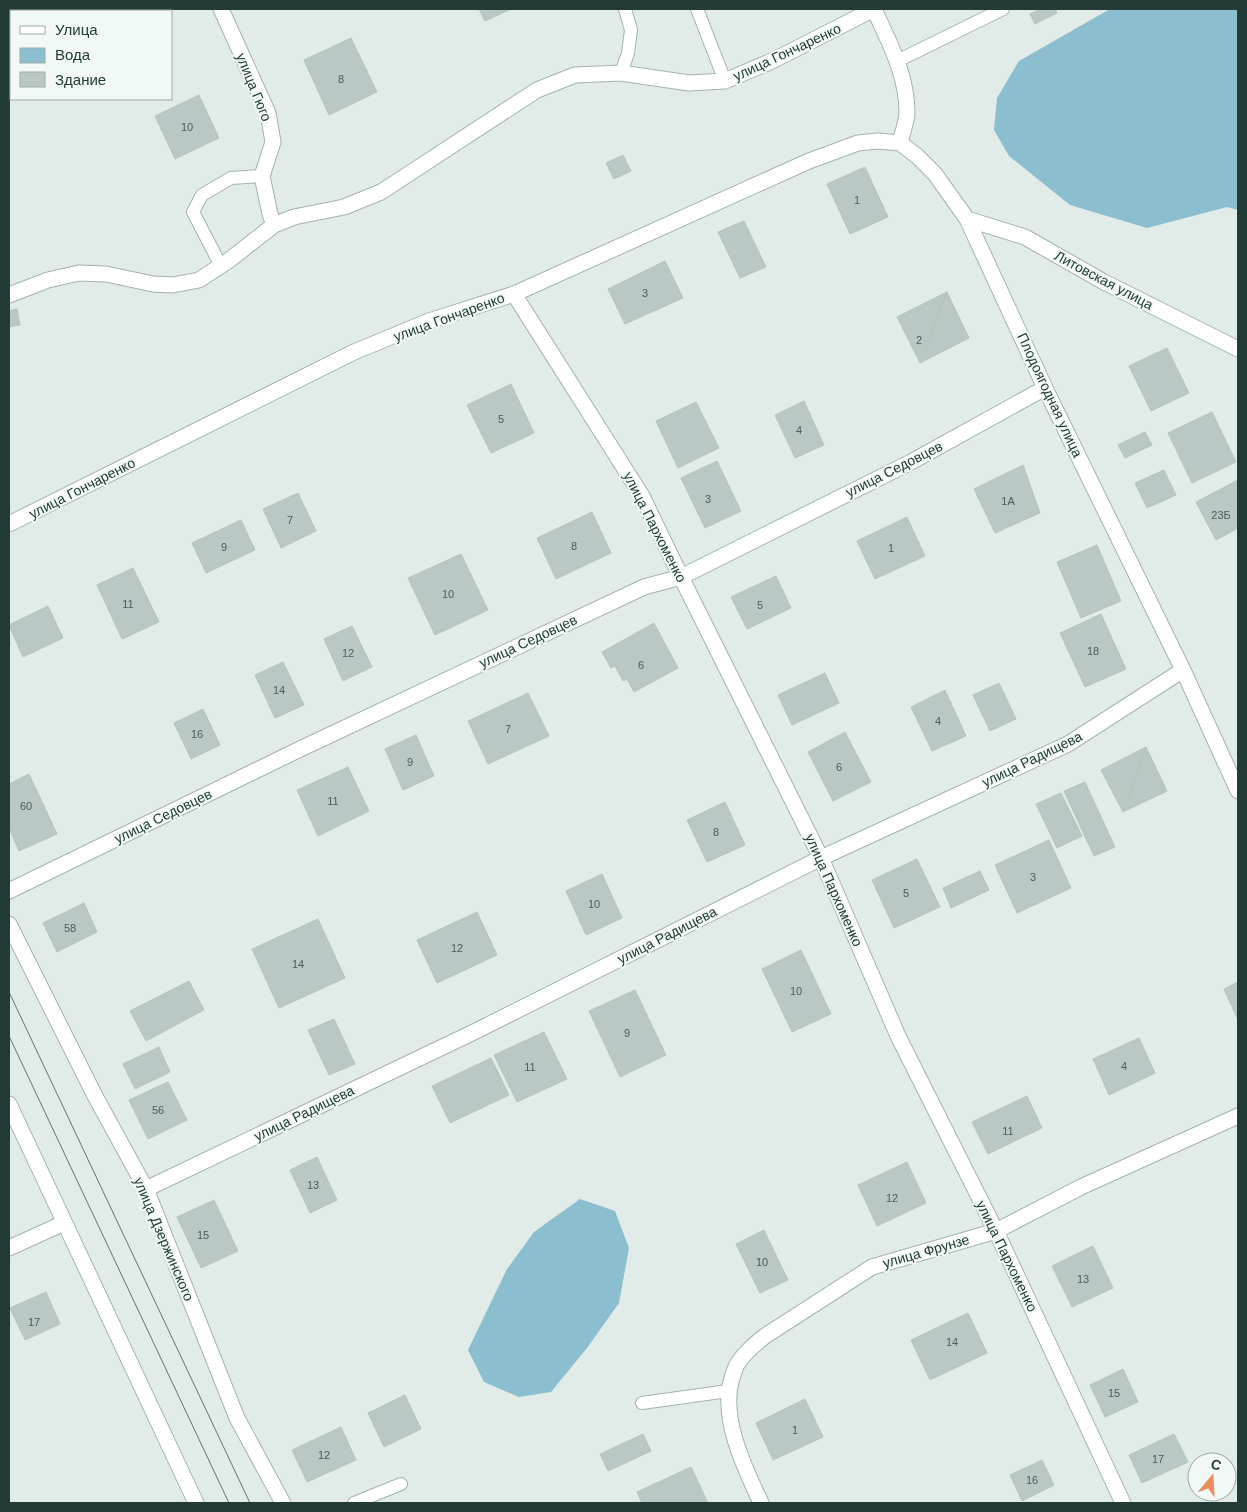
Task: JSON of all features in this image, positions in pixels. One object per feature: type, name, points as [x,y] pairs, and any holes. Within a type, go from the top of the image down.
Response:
[{"type":"street","name":"улица Гюго","points":[[221,9],[268,113],[273,142],[262,176],[274,225]]},
{"type":"street","name":"улица Гончаренко","points":[[9,295],[48,280],[79,273],[106,274],[153,284],[172,285],[199,280],[221,266],[274,225],[294,217],[344,207],[381,192],[537,90],[575,75],[621,73],[689,83],[725,81],[774,60],[874,9]]},
{"type":"street","points":[[874,9],[897,61],[905,87],[907,114],[900,143]]},
{"type":"street","name":"улица Гончаренко","points":[[9,524],[354,352],[429,321],[514,294],[809,161],[858,143],[878,140],[900,143]]},
{"type":"street","name":"Плодоягодная улица","points":[[900,143],[918,156],[935,174],[967,218],[1045,388],[1183,670],[1238,791]]},
{"type":"street","name":"Литовская улица","points":[[967,218],[1025,237],[1104,282],[1238,349]]},
{"type":"street","name":"улица Пархоменко","points":[[514,294],[642,496],[680,577],[821,858],[898,1036],[996,1231],[1124,1503]]},
{"type":"street","name":"улица Седовцев","points":[[9,891],[296,751],[635,591],[680,577],[911,462],[1045,388]]},
{"type":"street","name":"улица Радищева","points":[[146,1189],[476,1031],[821,858],[1068,744],[1183,670]]},
{"type":"street","name":"улица Дзержинского","points":[[9,924],[95,1096],[146,1189],[237,1418],[283,1503]]},
{"type":"street","points":[[9,1104],[196,1503]]},
{"type":"street","name":"улица Фрунзе","points":[[728,1391],[736,1365],[749,1348],[872,1267],[996,1231],[1081,1187],[1238,1116]]},
{"type":"street","points":[[9,1248],[64,1223]]},
{"type":"street","points":[[728,1391],[732,1427],[742,1462],[761,1503]]},
{"type":"lane","points":[[621,73],[628,53],[631,30],[625,9]]},
{"type":"lane","points":[[697,9],[725,81]]},
{"type":"lane","points":[[897,61],[1003,9]]},
{"type":"lane","points":[[221,266],[192,212],[202,195],[231,178],[262,176]]},
{"type":"lane","points":[[642,1402],[728,1391]]},
{"type":"lane","points":[[354,1503],[400,1484]]},
{"type":"water","points":[[1110,9],[1238,9],[1238,210],[1227,207],[1147,228],[1070,205],[1009,156],[994,130],[997,98],[1019,61]]},
{"type":"water","points":[[580,1199],[615,1211],[629,1248],[619,1303],[587,1348],[551,1392],[519,1397],[484,1382],[468,1350],[507,1269],[534,1232]]},
{"type":"building","points":[[98,9],[134,9],[132,10]]},
{"type":"building","points":[[479,9],[511,9],[485,21]]},
{"type":"building","points":[[1040,9],[1055,9],[1057,13],[1035,24],[1030,14]]},
{"type":"building","points":[[351,38],[377,92],[329,115],[304,60]]},
{"type":"building","points":[[199,95],[219,138],[175,159],[155,116]]},
{"type":"building","points":[[623,155],[631,171],[614,179],[606,163]]},
{"type":"building","points":[[865,167],[888,217],[850,234],[827,184]]},
{"type":"building","points":[[744,221],[766,267],[740,278],[718,232]]},
{"type":"building","points":[[665,261],[683,298],[625,324],[608,289]]},
{"type":"building","points":[[947,292],[920,363],[897,317]]},
{"type":"building","points":[[947,292],[969,338],[920,363]]},
{"type":"building","points":[[17,309],[20,325],[9,327],[9,311]]},
{"type":"building","points":[[1167,348],[1189,393],[1151,411],[1129,366]]},
{"type":"building","points":[[511,384],[534,433],[491,453],[467,405]]},
{"type":"building","points":[[804,401],[824,445],[795,458],[775,415]]},
{"type":"building","points":[[696,402],[719,448],[678,468],[656,421]]},
{"type":"building","points":[[1212,412],[1236,462],[1192,483],[1168,433]]},
{"type":"building","points":[[1145,432],[1152,445],[1125,458],[1118,445]]},
{"type":"building","points":[[717,461],[741,511],[705,528],[681,478]]},
{"type":"building","points":[[1023,465],[1040,513],[995,533],[974,489]]},
{"type":"building","points":[[1164,470],[1176,495],[1147,508],[1135,483]]},
{"type":"building","points":[[1238,480],[1238,528],[1216,540],[1196,502]]},
{"type":"building","points":[[298,493],[316,531],[281,548],[263,509]]},
{"type":"building","points":[[592,512],[611,553],[556,579],[537,538]]},
{"type":"building","points":[[907,517],[925,556],[875,579],[857,541]]},
{"type":"building","points":[[241,520],[255,550],[206,573],[192,543]]},
{"type":"building","points":[[1097,545],[1121,601],[1081,618],[1057,562]]},
{"type":"building","points":[[461,554],[488,610],[435,635],[408,578]]},
{"type":"building","points":[[133,568],[159,622],[122,639],[97,585]]},
{"type":"building","points":[[776,576],[791,608],[747,629],[731,597]]},
{"type":"building","points":[[48,606],[63,638],[23,657],[9,625]]},
{"type":"building","points":[[1101,614],[1126,669],[1085,687],[1060,633]]},
{"type":"building","points":[[654,623],[678,668],[634,692],[627,679],[623,681],[615,666],[611,668],[602,652]]},
{"type":"building","points":[[352,626],[372,667],[343,681],[324,639]]},
{"type":"building","points":[[283,662],[304,705],[275,718],[255,675]]},
{"type":"building","points":[[825,673],[839,703],[792,725],[778,695]]},
{"type":"building","points":[[999,683],[1016,719],[990,731],[973,695]]},
{"type":"building","points":[[945,690],[966,736],[932,751],[911,707]]},
{"type":"building","points":[[528,693],[549,736],[488,764],[468,721]]},
{"type":"building","points":[[203,709],[220,745],[191,759],[174,723]]},
{"type":"building","points":[[845,732],[871,782],[833,801],[808,752]]},
{"type":"building","points":[[416,735],[434,776],[403,790],[385,749]]},
{"type":"building","points":[[1146,747],[1167,791],[1123,812]]},
{"type":"building","points":[[1146,747],[1123,812],[1101,770]]},
{"type":"building","points":[[348,767],[369,811],[318,836],[297,790]]},
{"type":"building","points":[[29,774],[57,834],[19,851],[9,828],[9,784]]},
{"type":"building","points":[[1085,782],[1115,847],[1094,856],[1064,791]]},
{"type":"building","points":[[1061,793],[1082,836],[1057,848],[1036,804]]},
{"type":"building","points":[[725,802],[745,845],[707,862],[687,820]]},
{"type":"building","points":[[1049,840],[1071,888],[1017,913],[995,865]]},
{"type":"building","points":[[917,859],[940,907],[894,928],[872,880]]},
{"type":"building","points":[[980,871],[989,890],[951,908],[943,888]]},
{"type":"building","points":[[602,874],[622,918],[586,935],[566,891]]},
{"type":"building","points":[[84,903],[97,932],[57,952],[43,923]]},
{"type":"building","points":[[477,912],[497,955],[437,983],[417,940]]},
{"type":"building","points":[[318,919],[345,978],[279,1008],[252,949]]},
{"type":"building","points":[[801,950],[831,1014],[792,1032],[762,969]]},
{"type":"building","points":[[189,981],[204,1010],[146,1041],[130,1011]]},
{"type":"building","points":[[1238,982],[1238,1020],[1224,989]]},
{"type":"building","points":[[635,990],[666,1055],[620,1077],[589,1011]]},
{"type":"building","points":[[334,1019],[355,1064],[329,1075],[308,1030]]},
{"type":"building","points":[[544,1032],[567,1079],[517,1102],[494,1055]]},
{"type":"building","points":[[1139,1038],[1155,1073],[1109,1095],[1093,1059]]},
{"type":"building","points":[[159,1047],[170,1072],[135,1089],[123,1064]]},
{"type":"building","points":[[491,1058],[509,1095],[450,1123],[432,1086]]},
{"type":"building","points":[[168,1082],[187,1120],[148,1139],[129,1100]]},
{"type":"building","points":[[1027,1096],[1042,1128],[988,1154],[972,1122]]},
{"type":"building","points":[[317,1157],[337,1200],[310,1213],[290,1170]]},
{"type":"building","points":[[907,1162],[926,1203],[877,1226],[858,1185]]},
{"type":"building","points":[[214,1200],[238,1251],[201,1268],[177,1217]]},
{"type":"building","points":[[764,1230],[788,1280],[760,1293],[736,1244]]},
{"type":"building","points":[[1093,1246],[1113,1288],[1072,1307],[1052,1266]]},
{"type":"building","points":[[46,1292],[60,1324],[25,1340],[10,1308]]},
{"type":"building","points":[[968,1313],[987,1353],[930,1380],[911,1340]]},
{"type":"building","points":[[1123,1369],[1138,1402],[1105,1417],[1090,1385]]},
{"type":"building","points":[[405,1395],[421,1429],[384,1447],[368,1413]]},
{"type":"building","points":[[805,1399],[823,1437],[773,1460],[756,1423]]},
{"type":"building","points":[[341,1427],[356,1460],[307,1482],[292,1450]]},
{"type":"building","points":[[643,1434],[651,1451],[608,1471],[600,1454]]},
{"type":"building","points":[[1174,1434],[1187,1462],[1142,1483],[1129,1455]]},
{"type":"building","points":[[1042,1460],[1054,1485],[1022,1501],[1010,1475]]},
{"type":"building","points":[[691,1467],[708,1503],[642,1503],[637,1492]]},
{"type":"tram line","points":[[9,992],[250,1503]]},
{"type":"tram line","points":[[9,1036],[229,1503]]}]
